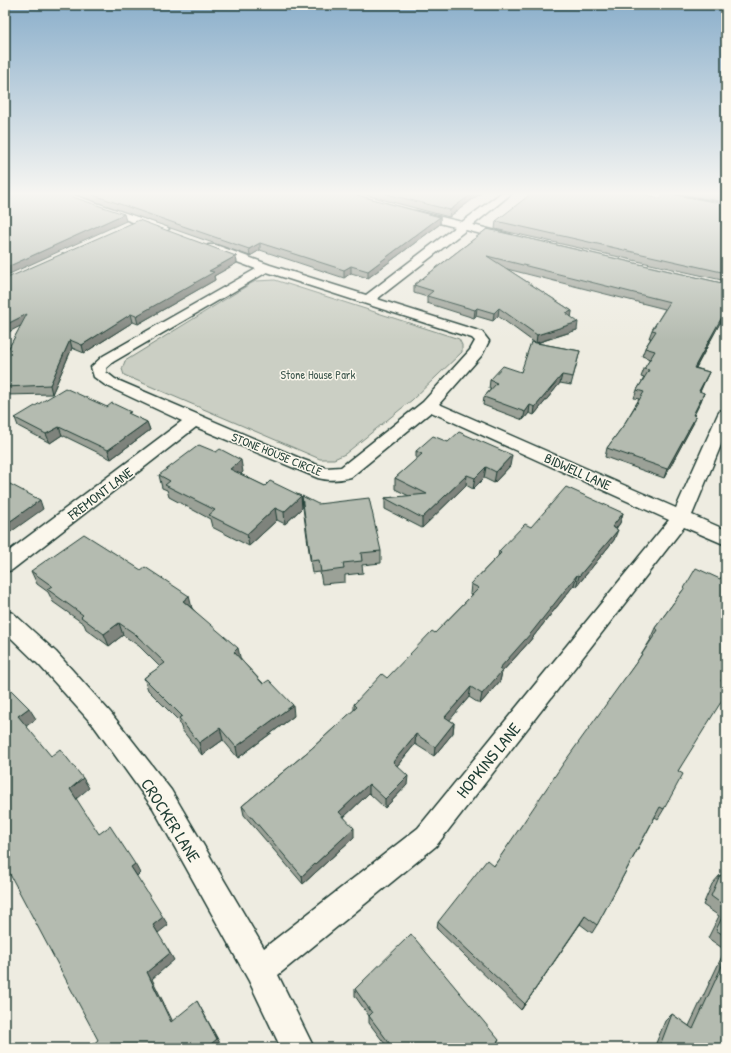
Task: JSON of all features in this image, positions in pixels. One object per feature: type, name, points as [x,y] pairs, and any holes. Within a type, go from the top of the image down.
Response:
[{"type":"street","points":[[368,300],[442,242]]},
{"type":"street","points":[[199,243],[266,268]]},
{"type":"street","name":"STONE HOUSE CIRCLE","points":[[266,268],[368,300],[477,335],[482,341],[477,352],[430,405],[345,473],[324,474],[194,420],[110,382],[99,374],[98,367],[108,359],[266,268]]},
{"type":"street","name":"BIDWELL LANE","points":[[430,405],[726,538]]},
{"type":"street","name":"HOPKINS LANE","points":[[260,970],[427,837],[682,517],[726,414]]},
{"type":"street","name":"FREMONT LANE","points":[[5,565],[194,420]]},
{"type":"street","name":"CROCKER LANE","points":[[5,619],[48,659],[102,719],[162,800],[260,970],[298,1048]]},
{"type":"green space","name":"Stone House Park","points":[[275,280],[459,339],[462,345],[462,352],[412,400],[345,454],[334,459],[320,459],[124,375],[122,369],[125,361],[250,284],[256,281]]},
{"type":"building","points":[[5,242],[62,242],[5,268]]},
{"type":"building","points":[[89,242],[199,242],[236,256],[209,271],[214,272],[136,316],[131,314],[82,345],[70,340],[50,385],[5,387],[5,355],[27,314],[5,325],[5,279]]},
{"type":"building","points":[[229,242],[406,242],[368,271],[351,266],[344,270],[260,243],[249,249]]},
{"type":"building","points":[[470,242],[544,242],[726,284],[726,315],[723,315],[694,368],[709,372],[699,391],[704,393],[693,415],[696,416],[667,469],[607,448],[623,426],[644,392],[637,390],[649,370],[644,369],[655,351],[645,348],[656,331],[652,330],[670,302],[487,256],[572,311],[566,313],[578,322],[537,335],[499,308],[494,313],[477,308],[475,310],[427,296],[433,291],[414,285]]},
{"type":"building","points":[[590,242],[726,242],[726,273]]},
{"type":"building","points":[[531,342],[580,351],[573,377],[562,375],[535,407],[530,405],[525,412],[484,397],[497,383],[490,380],[503,366],[521,372]]},
{"type":"building","points":[[65,388],[107,407],[112,403],[147,422],[108,450],[59,427],[46,434],[15,418]]},
{"type":"building","points":[[459,432],[512,455],[496,472],[486,467],[475,478],[467,475],[422,518],[385,498],[427,494],[395,478],[422,454],[416,451],[433,436],[448,442]]},
{"type":"building","points":[[199,445],[216,452],[220,449],[241,460],[230,469],[265,486],[270,481],[301,496],[284,512],[275,508],[247,534],[209,515],[215,510],[165,485],[170,481],[159,475]]},
{"type":"building","points":[[10,484],[40,500],[5,525],[5,487]]},
{"type":"building","points":[[566,487],[623,513],[612,527],[618,530],[579,576],[577,575],[532,632],[499,669],[502,671],[482,694],[471,687],[445,717],[454,723],[435,747],[416,734],[393,762],[408,776],[385,799],[369,784],[339,812],[354,828],[302,876],[242,806],[311,749],[357,707],[354,704],[382,674],[387,678],[432,631],[435,633],[479,588],[471,584],[501,553],[499,551],[525,524],[531,527]]},
{"type":"building","points":[[302,496],[318,504],[369,498],[381,551],[361,553],[362,561],[343,563],[344,569],[321,572],[319,560],[311,561]]},
{"type":"building","points":[[84,534],[141,570],[145,567],[189,596],[183,601],[238,648],[234,652],[263,684],[269,680],[293,705],[236,747],[220,728],[199,743],[179,718],[182,716],[144,678],[165,663],[135,634],[119,623],[104,634],[81,617],[83,615],[47,589],[52,586],[31,571]]},
{"type":"building","points":[[696,568],[720,579],[726,569],[726,673],[721,681],[726,684],[726,694],[678,771],[683,774],[664,809],[660,807],[597,925],[585,916],[525,1004],[438,922],[487,860],[494,866],[563,764],[638,660],[658,630],[655,628],[683,590]]},
{"type":"building","points":[[5,682],[29,708],[18,716],[51,756],[60,749],[83,778],[70,789],[99,834],[110,826],[135,864],[131,867],[163,917],[153,925],[170,953],[147,972],[171,1022],[197,1001],[217,1039],[206,1048],[88,1048],[98,1040],[5,865],[5,857],[7,855],[5,852]]},
{"type":"building","points":[[720,875],[726,879],[726,907],[711,896]]},
{"type":"building","points":[[726,909],[726,937],[716,930]]},
{"type":"building","points":[[411,934],[499,1040],[492,1048],[393,1048],[369,1016],[372,1013],[355,989]]},
{"type":"building","points":[[726,957],[726,1048],[659,1048],[672,1014],[693,1029]]}]
